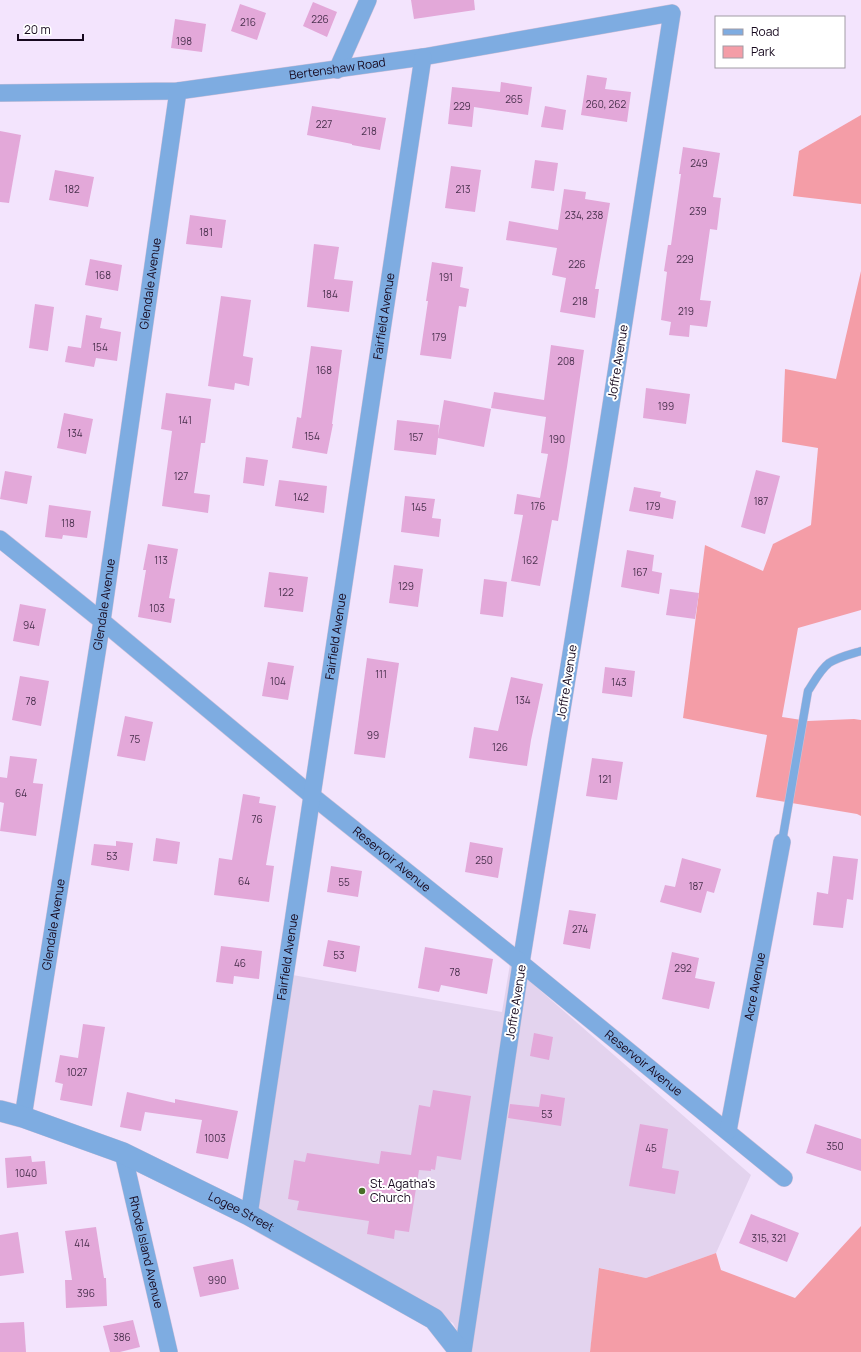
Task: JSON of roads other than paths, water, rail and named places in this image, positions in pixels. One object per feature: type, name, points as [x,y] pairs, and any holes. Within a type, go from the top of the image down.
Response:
[{"type":"street","points":[[337,70],[368,0]]},
{"type":"street","name":"Bertenshaw Road","points":[[0,93],[178,91],[423,57],[672,13]]},
{"type":"street","name":"Joffre Avenue","points":[[461,1352],[521,963],[672,13]]},
{"type":"street","name":"Fairfield Avenue","points":[[249,1215],[423,57]]},
{"type":"street","name":"Glendale Avenue","points":[[23,1117],[102,621],[178,91]]},
{"type":"street","name":"Reservoir Avenue","points":[[0,539],[102,621],[311,795],[521,963],[784,1178]]},
{"type":"street","name":"Acre Avenue","points":[[728,1131],[782,842]]},
{"type":"street","name":"Logee Street","points":[[0,1111],[23,1117],[123,1152],[249,1215],[434,1319],[461,1352]]},
{"type":"street","name":"Rhode Island Avenue","points":[[123,1152],[169,1352]]},
{"type":"lane","points":[[782,842],[808,691],[819,674],[828,664],[861,651]]},
{"type":"place","name":"St. Agatha's Church","points":[[362,1191]]}]
